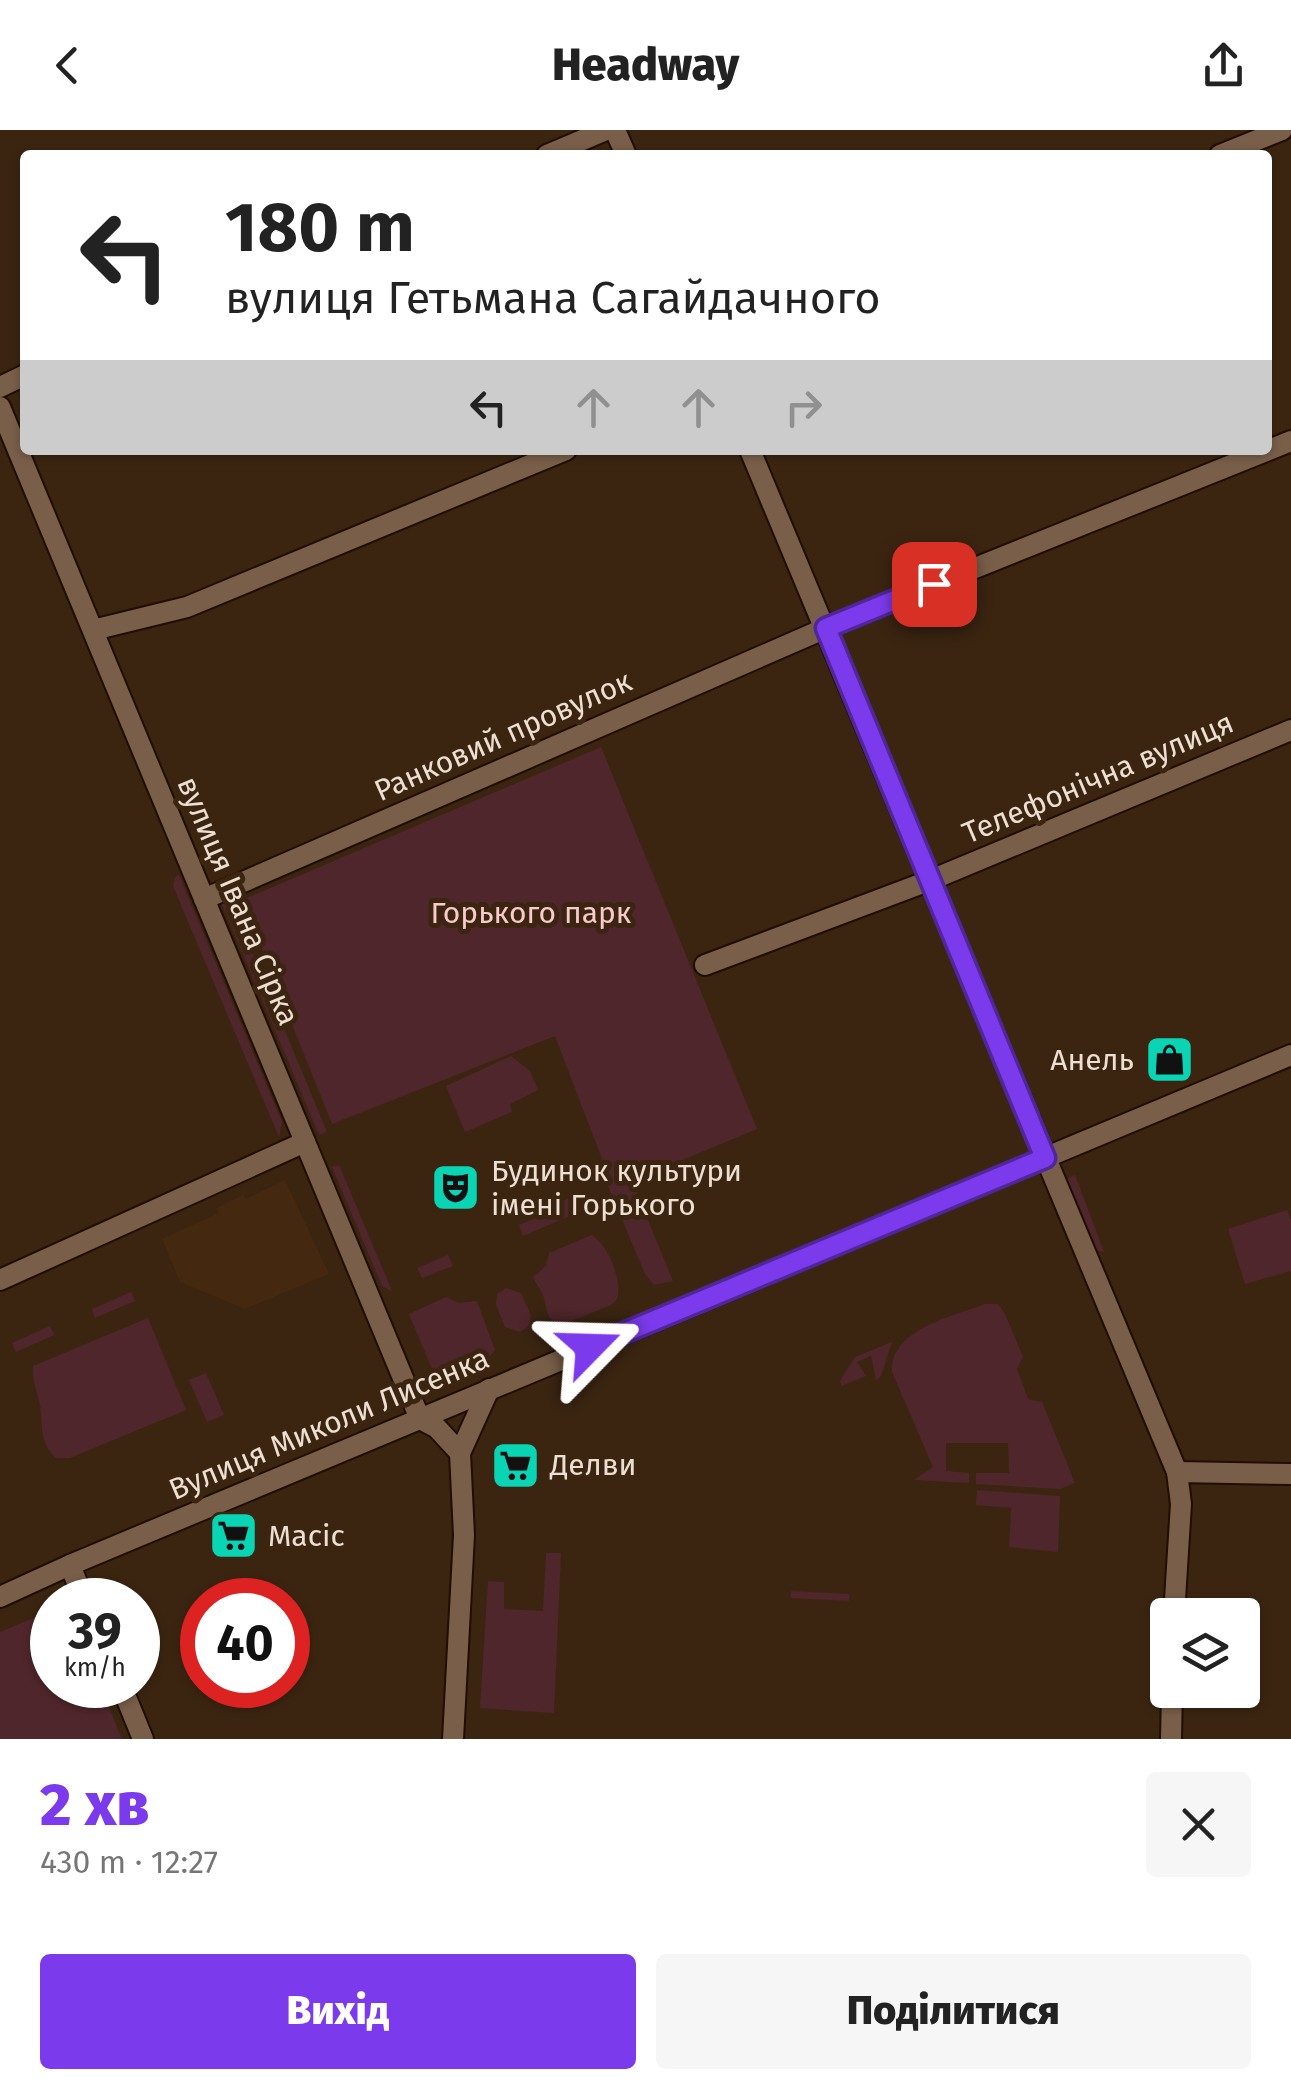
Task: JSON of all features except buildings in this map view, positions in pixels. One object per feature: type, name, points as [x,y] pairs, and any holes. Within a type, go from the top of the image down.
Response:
[{"type":"street","points":[[558,150],[606,130]]},
{"type":"street","points":[[1232,150],[1282,130]]},
{"type":"street","name":"вулиця Івана Сірка","points":[[0,407],[420,1418]]},
{"type":"street","points":[[92,630],[188,607],[554,455]]},
{"type":"street","points":[[752,455],[1177,1472],[1181,1504],[1175,1598]]},
{"type":"street","name":"Ранковий провулок","points":[[204,900],[826,628],[1256,455]]},
{"type":"street","name":"Телефонічна вулиця","points":[[704,966],[931,880],[1291,730]]},
{"type":"street","name":"Вулиця Миколи Лисенка","points":[[0,1598],[70,1565],[1291,1055]]},
{"type":"street","points":[[0,1280],[305,1142]]},
{"type":"street","points":[[453,1739],[464,1542],[460,1453],[489,1389]]},
{"type":"street","points":[[420,1418],[436,1428],[460,1453]]},
{"type":"street","points":[[1177,1472],[1291,1474]]},
{"type":"street","points":[[70,1565],[75,1578]]},
{"type":"street","points":[[130,1708],[143,1739]]},
{"type":"street","points":[[1172,1708],[1172,1739]]},
{"type":"shaded area","points":[[285,1180],[329,1274],[245,1309],[180,1282],[162,1239],[219,1213],[217,1208],[243,1195],[246,1199]]},
{"type":"green space","name":"Горького парк","points":[[601,747],[757,1129],[632,1181],[673,1281],[654,1285],[645,1274],[603,1174],[607,1172],[555,1036],[332,1124],[242,900]]},
{"type":"green space","points":[[179,875],[282,1122],[279,1137],[173,886]]},
{"type":"green space","points":[[228,893],[327,1132],[319,1135],[219,897]]},
{"type":"green space","points":[[511,1056],[530,1071],[538,1090],[510,1104],[512,1112],[465,1132],[446,1086]]},
{"type":"green space","points":[[339,1165],[392,1291],[382,1286],[332,1167]]},
{"type":"green space","points":[[1075,1175],[1104,1252],[1093,1250],[1065,1179]]},
{"type":"green space","points":[[581,1194],[584,1203],[579,1212],[523,1236],[519,1225],[555,1210],[553,1204]]},
{"type":"green space","points":[[1287,1210],[1291,1220],[1291,1271],[1245,1284],[1228,1229]]},
{"type":"green space","points":[[592,1235],[613,1264],[617,1299],[562,1325],[556,1323],[533,1277],[546,1266],[549,1253]]},
{"type":"green space","points":[[448,1255],[453,1266],[422,1278],[417,1268]]},
{"type":"green space","points":[[506,1288],[521,1293],[531,1315],[529,1326],[520,1332],[505,1327],[496,1305],[497,1294]]},
{"type":"green space","points":[[131,1292],[135,1301],[95,1318],[92,1309]]},
{"type":"green space","points":[[446,1297],[459,1303],[477,1301],[495,1350],[490,1356],[435,1376],[409,1314]]},
{"type":"green space","points":[[985,1304],[998,1304],[1005,1314],[1023,1357],[1017,1369],[1028,1399],[1042,1402],[1075,1483],[1060,1489],[976,1484],[976,1473],[1009,1473],[1008,1443],[946,1443],[946,1471],[969,1473],[969,1483],[914,1480],[933,1467],[892,1372],[894,1357],[901,1345],[925,1327]]},
{"type":"green space","points":[[148,1318],[186,1410],[70,1458],[56,1458],[44,1440],[33,1366]]},
{"type":"green space","points":[[50,1326],[54,1335],[16,1352],[12,1343]]},
{"type":"green space","points":[[892,1342],[881,1376],[876,1380],[871,1356],[857,1362],[866,1376],[841,1386],[840,1381],[855,1357]]},
{"type":"green space","points":[[206,1373],[224,1415],[207,1422],[189,1380]]},
{"type":"green space","points":[[977,1490],[1060,1496],[1058,1552],[1009,1547],[1011,1508],[976,1505]]},
{"type":"green space","points":[[546,1553],[561,1553],[554,1713],[480,1708],[488,1581],[504,1582],[504,1609],[543,1611]]},
{"type":"green space","points":[[791,1591],[849,1594],[849,1601],[791,1598]]},
{"type":"green space","points":[[30,1619],[30,1708],[109,1708],[122,1739],[0,1739],[0,1632]]},
{"type":"place","name":"Анель","points":[[1169,1060]]},
{"type":"place","name":"Будинок культури імені Горького","points":[[456,1188]]},
{"type":"place","name":"Делви","points":[[515,1465]]},
{"type":"place","name":"Macic","points":[[233,1536]]},
{"type":"route","points":[[590,1347],[1045,1158],[826,628],[934,584]]}]
